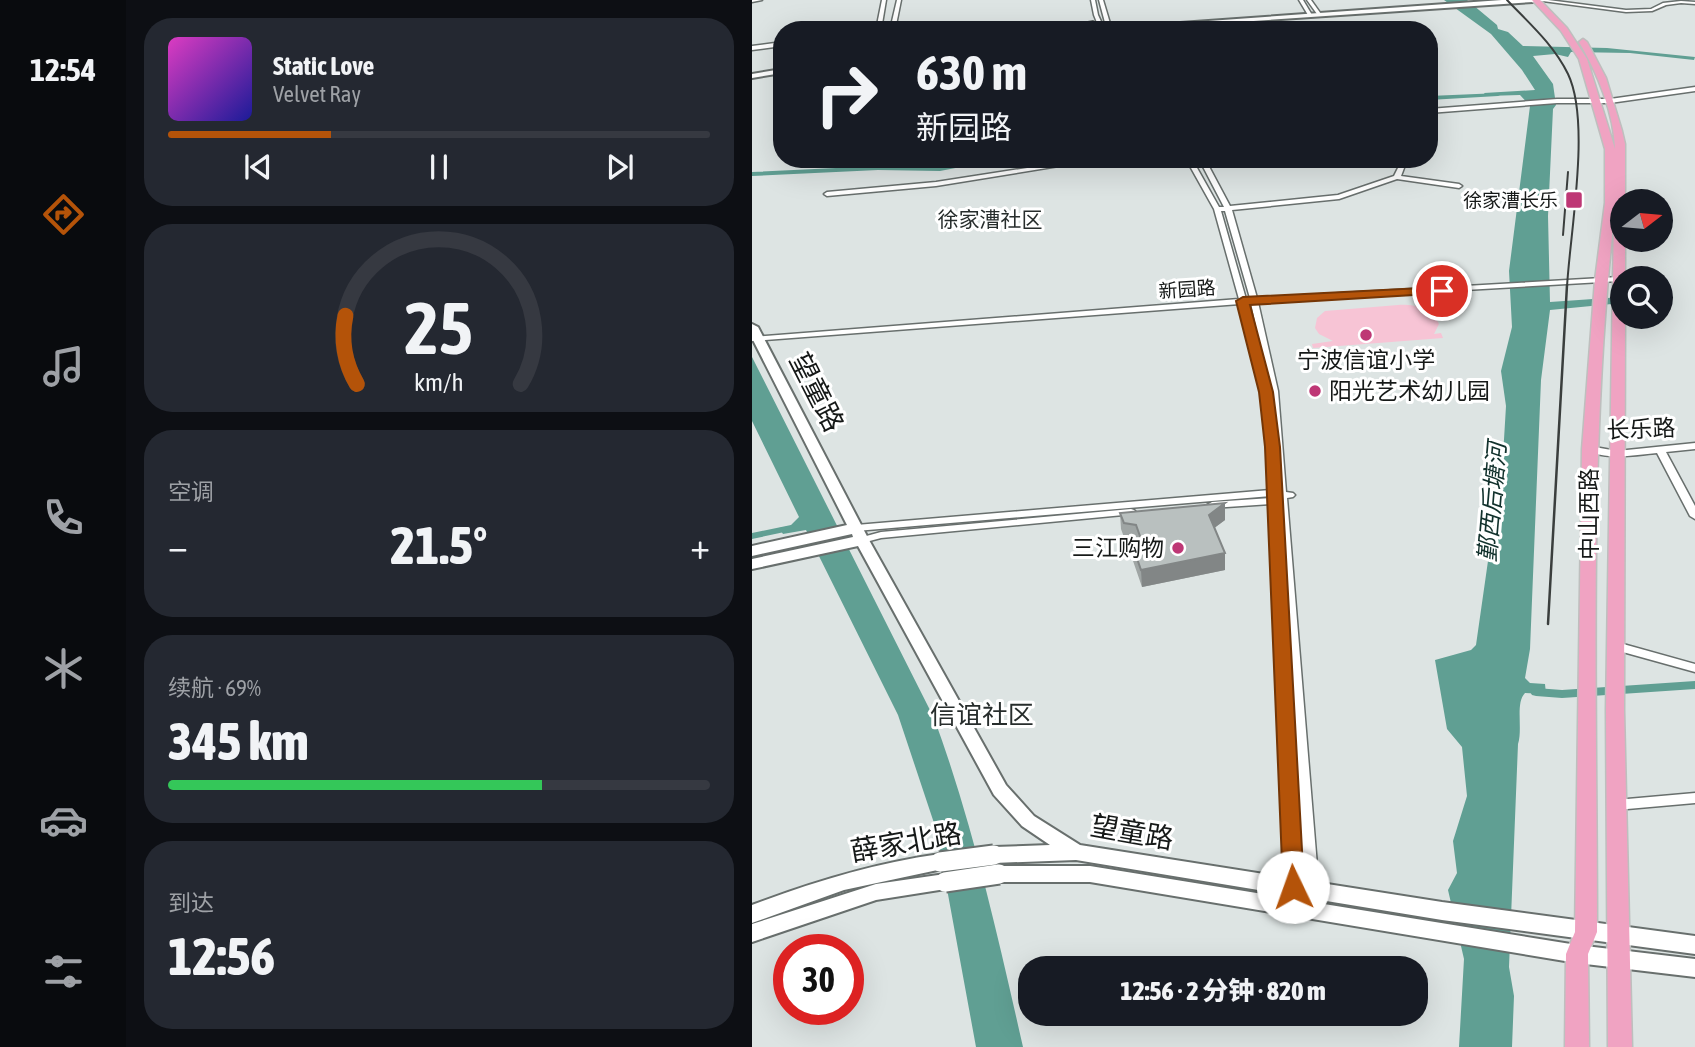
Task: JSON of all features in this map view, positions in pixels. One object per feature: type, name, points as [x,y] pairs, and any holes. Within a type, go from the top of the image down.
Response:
[{"type":"main road","points":[[1179,21],[1470,0]]},
{"type":"main road","points":[[1313,12],[1535,0]]},
{"type":"main road","name":"中山西路","points":[[1535,0],[1564,30],[1575,47],[1589,59],[1610,101],[1621,144],[1619,266]]},
{"type":"main road","name":"中山西路","points":[[1550,1],[1586,47],[1610,149],[1610,203],[1601,280],[1589,449],[1586,932],[1577,954],[1577,1047]]},
{"type":"main road","points":[[752,78],[773,75]]},
{"type":"main road","name":"中山西路","points":[[1619,329],[1615,710],[1620,1047]]},
{"type":"main road","name":"望童路","points":[[754,335],[859,534],[1000,790],[1028,821],[1076,852],[1586,932],[1620,949]]},
{"type":"main road","points":[[752,564],[819,543],[859,534]]},
{"type":"main road","points":[[752,551],[819,543]]},
{"type":"main road","name":"薛家北路","points":[[752,914],[843,882],[906,866],[994,855],[1076,852]]},
{"type":"main road","name":"望童路","points":[[1054,873],[1090,874],[1577,954],[1620,949]]},
{"type":"main road","name":"薛家北路","points":[[752,933],[876,892],[999,874],[1054,873]]},
{"type":"main road","points":[[1620,949],[1695,945]]},
{"type":"main road","points":[[1620,949],[1695,968]]},
{"type":"street","points":[[752,1],[760,0]]},
{"type":"street","points":[[880,21],[884,0]]},
{"type":"street","points":[[894,21],[899,0]]},
{"type":"street","points":[[1093,0],[1103,21]]},
{"type":"street","points":[[1101,0],[1104,21]]},
{"type":"street","points":[[1301,0],[1313,12]]},
{"type":"street","points":[[1309,0],[1313,12]]},
{"type":"street","points":[[1535,0],[1643,11],[1665,4],[1695,3]]},
{"type":"street","points":[[752,48],[773,45]]},
{"type":"street","points":[[1438,110],[1557,101],[1610,101],[1695,89]]},
{"type":"street","points":[[827,194],[936,184],[1040,168]]},
{"type":"street","points":[[1195,168],[1222,209],[1266,392],[1279,496],[1303,889]]},
{"type":"street","points":[[1206,168],[1254,301],[1274,391],[1303,889]]},
{"type":"street","points":[[1397,177],[1401,168]]},
{"type":"street","points":[[1222,209],[1339,197],[1397,177],[1459,186]]},
{"type":"street","name":"新园路","points":[[754,335],[1243,301],[1601,280],[1610,282]]},
{"type":"street","name":"长乐路","points":[[1589,449],[1617,454],[1695,446]]},
{"type":"street","points":[[1660,449],[1695,516]]},
{"type":"street","points":[[859,534],[881,536],[1279,496]]},
{"type":"street","points":[[1616,656],[1695,668]]},
{"type":"street","points":[[1616,805],[1695,798]]},
{"type":"shaded area","points":[[1444,0],[1467,0],[1497,25],[1498,29],[1508,32],[1523,46],[1607,48],[1695,57],[1694,60],[1630,53],[1571,52],[1568,57],[1555,54],[1533,56],[1553,84],[1556,105],[1553,109],[1548,216],[1550,302],[1610,298],[1610,304],[1550,310],[1541,380],[1530,649],[1525,678],[1530,683],[1545,684],[1546,694],[1525,693],[1520,703],[1509,967],[1514,996],[1512,1047],[1459,1047],[1464,959],[1448,890],[1457,873],[1453,841],[1467,796],[1462,747],[1447,729],[1435,660],[1471,650],[1476,645],[1503,456],[1506,406],[1501,371],[1512,327],[1509,271],[1530,106],[1520,95],[1486,96],[1484,93],[1535,90],[1522,70],[1491,34]]},
{"type":"shaded area","points":[[1416,306],[1432,314],[1439,324],[1434,334],[1441,333],[1443,338],[1313,348],[1312,344],[1333,341],[1319,334],[1315,328],[1317,318],[1325,311]]},
{"type":"shaded area","points":[[752,357],[934,718],[973,840],[1023,1047],[976,1047],[936,829],[898,715],[806,530],[783,534],[779,528],[790,526],[799,517],[752,421]]},
{"type":"building","name":"三江购物","points":[[1225,503],[1209,515],[1225,553],[1141,570],[1131,541],[1141,539],[1136,525],[1124,523],[1120,513]]},
{"type":"waterway","points":[[1438,97],[1498,94]]},
{"type":"waterway","points":[[752,174],[878,168]]},
{"type":"waterway","points":[[878,168],[946,168]]},
{"type":"waterway","points":[[752,536],[791,528]]},
{"type":"waterway","points":[[1536,692],[1562,694],[1695,685]]},
{"type":"railway","points":[[1507,0],[1556,53],[1568,74],[1575,95],[1579,148],[1567,287]]},
{"type":"railway","points":[[1563,235],[1568,172]]},
{"type":"railway","points":[[1548,624],[1567,285]]},
{"type":"place","name":"徐家漕长乐","points":[[1574,200]]},
{"type":"place","name":"宁波信谊小学","points":[[1366,335]]},
{"type":"place","name":"阳光艺术幼儿园","points":[[1315,391]]},
{"type":"place","name":"三江购物","points":[[1178,548]]},
{"type":"district","name":"徐家漕社区","points":[[990,219]]},
{"type":"district","name":"信谊社区","points":[[982,715]]},
{"type":"route","points":[[1293,887],[1273,447],[1266,392],[1243,301],[1442,291]]},
{"type":"water label","name":"鄞西后塘河","points":[[1492,502]]}]
